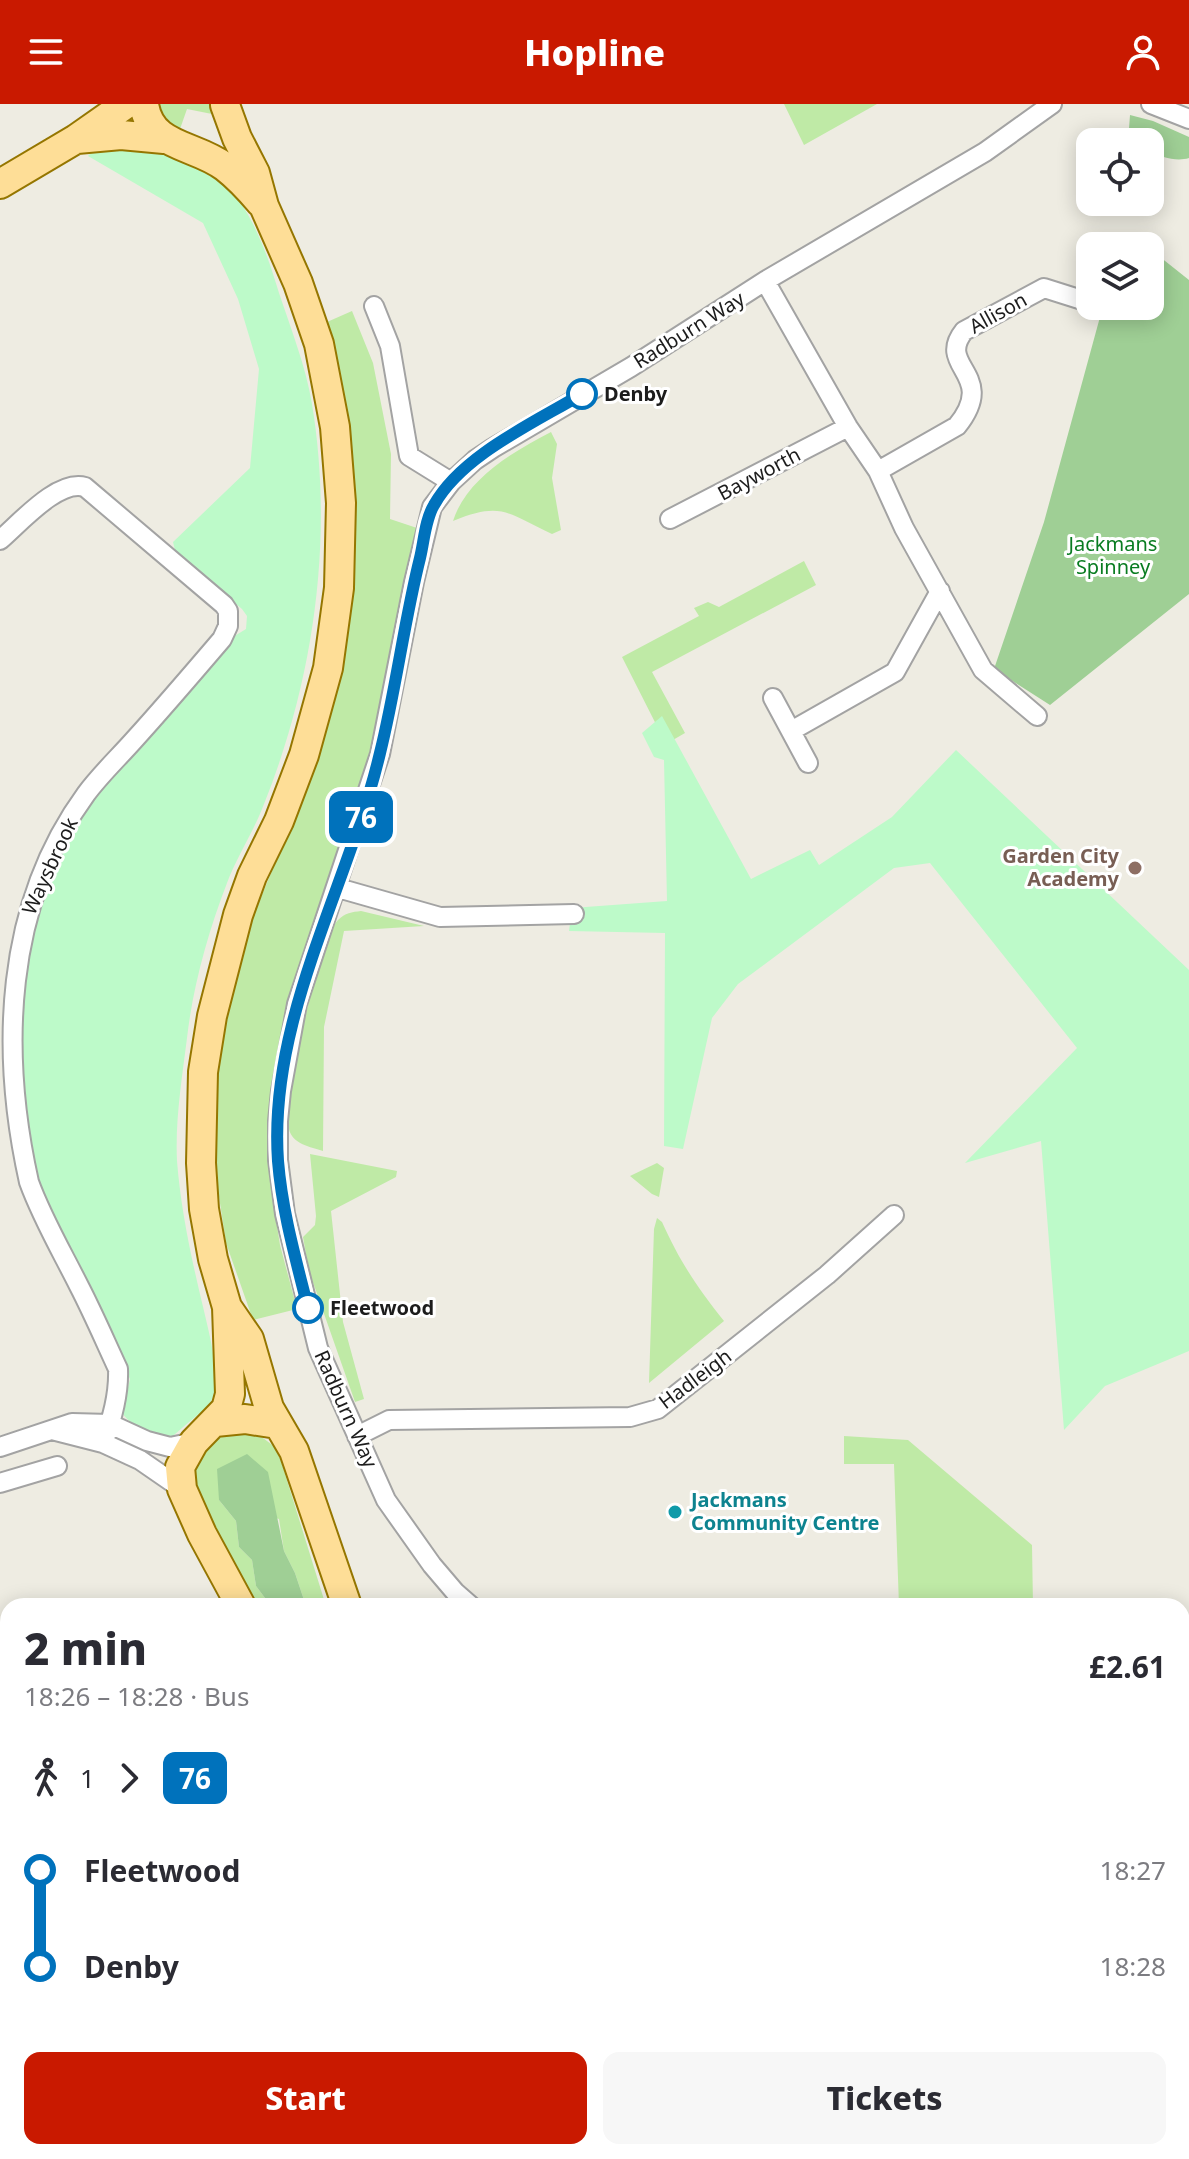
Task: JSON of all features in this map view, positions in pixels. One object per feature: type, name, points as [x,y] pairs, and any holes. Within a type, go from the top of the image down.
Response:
[{"type":"main road","points":[[0,184],[76,139],[126,104]]},
{"type":"main road","points":[[144,104],[146,118],[153,130],[224,166],[264,206]]},
{"type":"main road","points":[[76,139],[121,135],[199,142],[213,133],[222,120],[225,104]]},
{"type":"main road","points":[[225,104],[237,138],[255,173],[264,206],[298,283],[321,358],[335,427],[341,503],[339,588],[328,668],[304,755],[238,915],[212,1016],[203,1072],[201,1163],[204,1209],[213,1259],[227,1307],[230,1394],[226,1409],[194,1442],[180,1467],[182,1489],[237,1598]]},
{"type":"main road","points":[[227,1307],[249,1339],[269,1408],[294,1451],[344,1598]]},
{"type":"main road","points":[[215,1422],[245,1419],[277,1424]]},
{"type":"street","name":"Radburn Way","points":[[462,1598],[432,1565],[386,1500],[318,1348],[285,1214],[278,1160],[281,1091],[297,1004],[380,754],[432,507],[451,482],[493,448],[631,367],[765,281],[985,152],[1052,104]]},
{"type":"street","points":[[1151,104],[1189,119]]},
{"type":"street","points":[[765,281],[848,427],[878,471],[904,528],[983,670],[1037,716]]},
{"type":"street","name":"Allison","points":[[878,471],[957,426],[964,417],[973,400],[973,391],[955,351],[964,331],[1044,288],[1076,298]]},
{"type":"street","points":[[374,306],[390,346],[409,456],[451,482]]},
{"type":"street","name":"Bayworth","points":[[670,519],[848,427]]},
{"type":"street","name":"Waysbrook","points":[[0,540],[61,488],[85,487],[224,605],[229,618],[222,639],[87,793],[65,826],[32,895],[8,984],[4,1048],[10,1110],[29,1181],[118,1369],[119,1382],[103,1443]]},
{"type":"street","points":[[791,731],[895,672],[940,591]]},
{"type":"street","points":[[773,698],[808,763]]},
{"type":"street","points":[[338,888],[440,917],[574,914]]},
{"type":"street","name":"Hadleigh","points":[[357,1436],[389,1420],[630,1417],[658,1409],[827,1275],[894,1215]]},
{"type":"street","points":[[0,1447],[72,1423],[110,1424],[147,1441],[170,1447],[194,1442]]},
{"type":"street","points":[[52,1430],[103,1443],[140,1460],[182,1489]]},
{"type":"street","points":[[0,1483],[57,1466]]},
{"type":"green space","points":[[154,104],[215,104],[212,114],[187,109],[180,129],[172,135]]},
{"type":"green space","points":[[784,104],[877,104],[804,145]]},
{"type":"green space","points":[[1130,115],[1153,121],[1189,137],[1189,158],[1164,156],[1164,128],[1129,128]]},
{"type":"green space","points":[[103,140],[147,148],[197,164],[220,178],[241,203],[263,247],[302,362],[312,404],[321,505],[315,607],[296,708],[264,804],[231,873],[214,921],[197,979],[190,1018],[178,1115],[177,1161],[188,1236],[212,1345],[215,1383],[210,1403],[172,1437],[144,1431],[122,1413],[130,1379],[40,1191],[22,1135],[13,997],[52,867],[81,815],[217,655],[233,637],[246,629],[247,616],[242,609],[176,554],[173,542],[250,468],[259,369],[238,299],[203,223],[88,156]]},
{"type":"green space","name":"Jackmans Spinney","points":[[1164,260],[1189,280],[1189,594],[1050,705],[994,669],[1044,522],[1099,320],[1164,320]]},
{"type":"green space","points":[[352,311],[373,363],[391,454],[390,519],[417,528],[368,763],[288,1005],[273,1088],[268,1138],[271,1188],[280,1245],[297,1309],[253,1320],[226,1243],[218,1190],[213,1083],[240,947],[313,773],[350,610],[354,471],[346,413],[327,322]]},
{"type":"green space","points":[[551,432],[557,444],[552,478],[561,530],[552,534],[514,515],[494,511],[453,521],[459,506],[480,479],[507,457]]},
{"type":"green space","points":[[804,561],[816,585],[652,672],[685,733],[666,744],[622,657],[699,616],[694,608],[708,602],[719,607]]},
{"type":"green space","points":[[662,716],[751,879],[810,850],[819,865],[892,817],[956,750],[1189,970],[1189,1351],[1105,1386],[1064,1430],[1041,1141],[965,1163],[1077,1048],[930,863],[894,868],[738,984],[712,1018],[683,1149],[664,1146],[665,933],[569,931],[572,908],[667,901],[664,760],[654,757],[642,733]]},
{"type":"green space","points":[[361,911],[424,926],[344,931],[324,1027],[323,1151],[303,1144],[291,1134],[288,1113],[291,1088],[304,1022],[330,933],[338,920],[349,913]]},
{"type":"green space","points":[[310,1154],[397,1171],[396,1177],[331,1211],[343,1322],[364,1399],[355,1402],[309,1271],[303,1237],[315,1225],[316,1216]]},
{"type":"green space","points":[[657,1163],[664,1168],[659,1197],[630,1176]]},
{"type":"green space","points":[[657,1218],[690,1274],[724,1321],[649,1383],[654,1229]]},
{"type":"green space","points":[[255,1432],[275,1447],[324,1598],[303,1598],[284,1551],[279,1519],[219,1500],[236,1521],[239,1547],[252,1560],[256,1586],[265,1598],[247,1598],[189,1494],[196,1451],[214,1435]]},
{"type":"green space","points":[[844,1436],[908,1440],[1032,1545],[1033,1598],[899,1598],[894,1464],[844,1464]]},
{"type":"green space","points":[[247,1454],[268,1472],[284,1551],[303,1598],[265,1598],[256,1586],[252,1560],[239,1547],[236,1521],[219,1500],[217,1469]]},
{"type":"bus line","name":"76","points":[[308,1308],[285,1214],[278,1160],[281,1091],[297,1004],[380,754],[432,507],[451,482],[475,460],[582,394]]},
{"type":"place","name":"Denby","points":[[582,394]]},
{"type":"place","name":"Garden City Academy","points":[[1135,868]]},
{"type":"place","name":"Fleetwood","points":[[308,1308]]},
{"type":"place","name":"Jackmans Community Centre","points":[[675,1512]]}]
